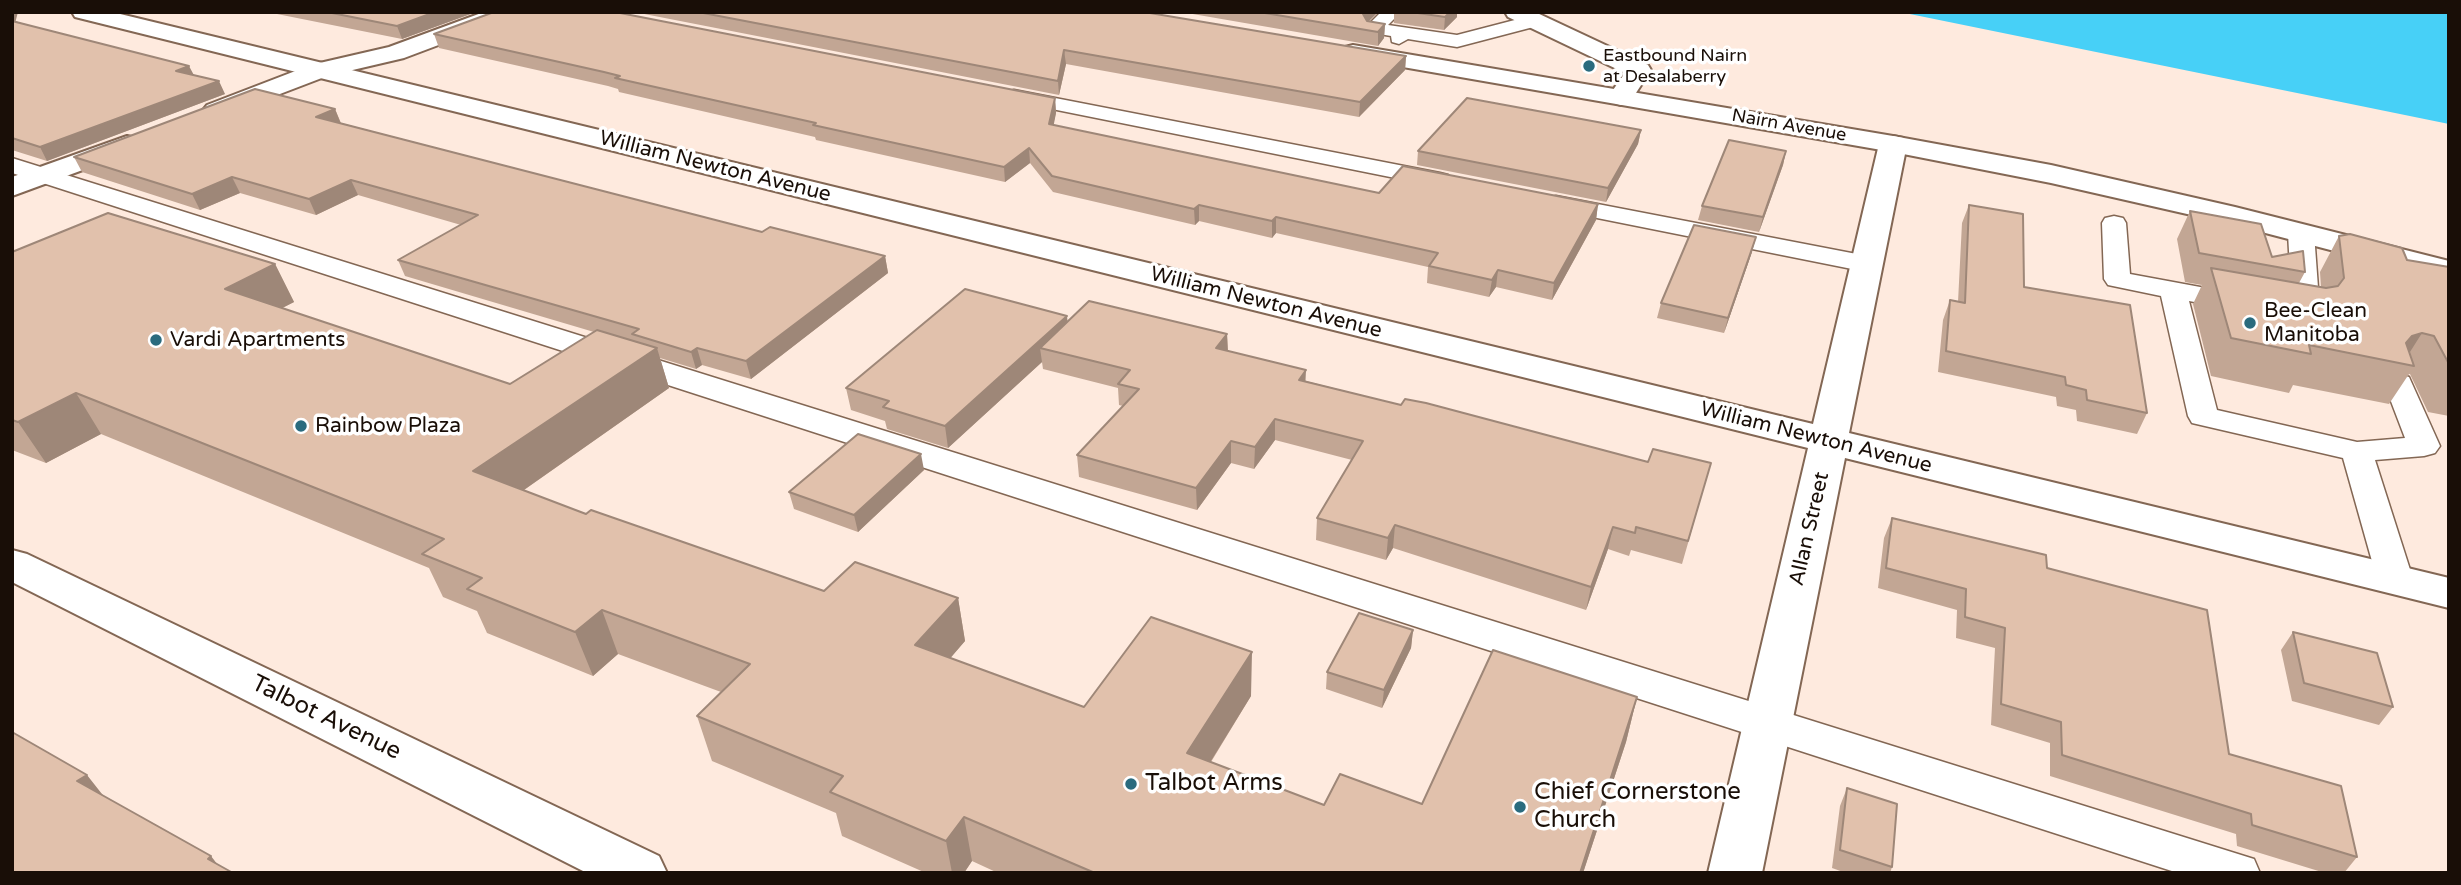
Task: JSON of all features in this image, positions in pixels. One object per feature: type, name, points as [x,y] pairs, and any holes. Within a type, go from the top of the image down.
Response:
[{"type":"street","name":"William Newton Avenue","points":[[83,12],[2449,593]]},
{"type":"street","points":[[320,70],[356,44],[444,12]]},
{"type":"street","points":[[197,117],[320,70],[396,53],[505,12]]},
{"type":"street","points":[[1525,17],[1639,70],[1621,97]]},
{"type":"street","name":"Nairn Avenue","points":[[1326,47],[1893,144],[2051,174],[2449,271]]},
{"type":"street","points":[[12,187],[146,136]]},
{"type":"street","name":"Allan Street","points":[[1735,873],[1893,144]]},
{"type":"street","name":"Talbot Avenue","points":[[12,564],[640,873]]},
{"type":"lane","points":[[1392,12],[1374,28],[1457,41],[1525,17]]},
{"type":"lane","points":[[1381,56],[1403,33]]},
{"type":"lane","points":[[988,91],[1454,183]]},
{"type":"lane","points":[[12,165],[2238,873]]},
{"type":"lane","points":[[1536,199],[1867,264]]},
{"type":"lane","points":[[2114,223],[2117,279],[2306,315],[2301,233]]},
{"type":"lane","points":[[2173,290],[2203,416],[2357,452],[2424,446],[2399,383]]},
{"type":"lane","points":[[2357,452],[2395,579]]},
{"type":"water","points":[[1900,12],[2449,12],[2449,124]]},
{"type":"building","points":[[327,12],[435,12],[397,26]]},
{"type":"building","points":[[494,12],[615,12],[1055,98],[1049,124],[1379,193],[1403,166],[1598,204],[1554,283],[1498,270],[1492,280],[1429,266],[1438,253],[1276,217],[1272,221],[1199,205],[1194,209],[1052,176],[1029,148],[1004,167],[813,125],[816,123],[434,34]]},
{"type":"building","points":[[698,12],[1144,12],[1406,56],[1360,102],[1064,50],[1058,81]]},
{"type":"building","points":[[1259,12],[1365,12],[1363,14],[1367,21],[1385,24],[1378,32]]},
{"type":"building","points":[[1411,12],[1450,12],[1445,17]]},
{"type":"building","points":[[12,21],[189,66],[176,71],[219,81],[40,147],[12,138]]},
{"type":"building","points":[[255,89],[335,109],[316,117],[762,232],[770,227],[885,256],[746,361],[697,348],[691,352],[632,334],[639,329],[398,260],[478,215],[351,180],[309,199],[232,177],[192,194],[74,157]]},
{"type":"building","points":[[1467,98],[1641,130],[1608,188],[1418,151]]},
{"type":"building","points":[[1729,140],[1786,151],[1763,217],[1702,206]]},
{"type":"building","points":[[1969,205],[2023,214],[2024,287],[2130,305],[2147,413],[2087,400],[2086,390],[2066,385],[2065,377],[1946,351],[1950,300],[1965,303]]},
{"type":"building","points":[[2190,211],[2261,224],[2272,257],[2303,251],[2305,272],[2199,253]]},
{"type":"building","points":[[108,213],[275,264],[225,289],[510,384],[597,330],[657,348],[473,471],[586,514],[591,510],[824,591],[855,562],[958,598],[915,645],[1084,707],[1151,617],[1252,652],[1187,753],[1324,805],[1340,774],[1422,804],[1493,650],[1637,697],[1580,873],[1095,873],[964,817],[946,841],[830,792],[843,776],[697,716],[750,664],[602,610],[575,632],[467,589],[482,578],[422,554],[444,539],[76,393],[18,422],[12,420],[12,252]]},
{"type":"building","points":[[1694,225],[1756,237],[1728,318],[1661,303]]},
{"type":"building","points":[[2350,234],[2402,248],[2407,260],[2449,267],[2449,364],[2434,336],[2422,333],[2412,336],[2406,343],[2414,366],[2309,345],[2311,354],[2231,338],[2211,268],[2326,288],[2338,286],[2344,278],[2339,236]]},
{"type":"building","points":[[965,289],[1067,316],[945,426],[883,407],[889,401],[846,388]]},
{"type":"building","points":[[1089,301],[1227,334],[1216,348],[1306,370],[1299,380],[1401,405],[1405,399],[1426,403],[1648,462],[1653,449],[1711,463],[1688,541],[1636,527],[1635,533],[1613,527],[1591,587],[1395,525],[1388,538],[1317,518],[1363,441],[1275,419],[1255,447],[1231,441],[1196,488],[1077,455],[1139,389],[1118,384],[1130,370],[1040,348]]},
{"type":"building","points":[[858,434],[921,454],[854,515],[789,492]]},
{"type":"building","points":[[1892,518],[2046,555],[2047,568],[2207,610],[2229,754],[2341,786],[2357,857],[2252,825],[2251,814],[2062,755],[2061,722],[2001,704],[2005,628],[1965,617],[1966,589],[1886,568]]},
{"type":"building","points":[[1359,613],[1413,630],[1384,690],[1327,672]]},
{"type":"building","points":[[2293,632],[2377,653],[2393,707],[2304,683]]},
{"type":"building","points":[[12,732],[87,775],[77,781],[211,856],[208,859],[233,873],[12,873]]},
{"type":"building","points":[[1847,788],[1897,804],[1892,867],[1840,850]]},
{"type":"place","name":"Eastbound Nairn at Desalaberry","points":[[1589,66]]},
{"type":"place","name":"Bee-Clean Manitoba","points":[[2250,323]]},
{"type":"place","name":"Vardi Apartments","points":[[156,340]]},
{"type":"place","name":"Rainbow Plaza","points":[[301,426]]},
{"type":"place","name":"Talbot Arms","points":[[1131,784]]},
{"type":"place","name":"Chief Cornerstone Church","points":[[1520,807]]}]
